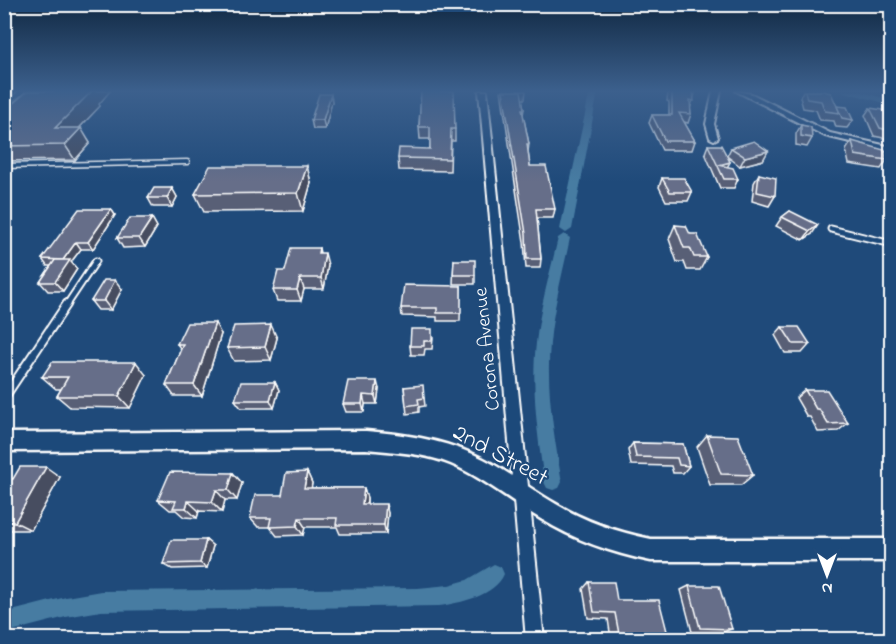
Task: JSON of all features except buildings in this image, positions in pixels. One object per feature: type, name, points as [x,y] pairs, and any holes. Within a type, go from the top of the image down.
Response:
[{"type":"street","name":"Corona Avenue","points":[[486,121],[535,639]]},
{"type":"street","points":[[711,121],[714,138]]},
{"type":"street","points":[[800,121],[835,138],[891,150]]},
{"type":"street","name":"2nd Street","points":[[4,442],[366,440],[398,443],[428,447],[456,456],[560,519],[590,534],[621,545],[651,550],[891,550]]},
{"type":"lane","points":[[4,166],[187,162]]},
{"type":"lane","points":[[831,229],[891,244]]},
{"type":"lane","points":[[4,398],[96,261]]},
{"type":"waterway","points":[[566,229],[588,121]]},
{"type":"waterway","points":[[553,482],[541,378],[547,317],[564,238]]},
{"type":"waterway","points":[[4,623],[66,607],[101,601],[418,598],[449,595],[477,585],[494,574]]}]
